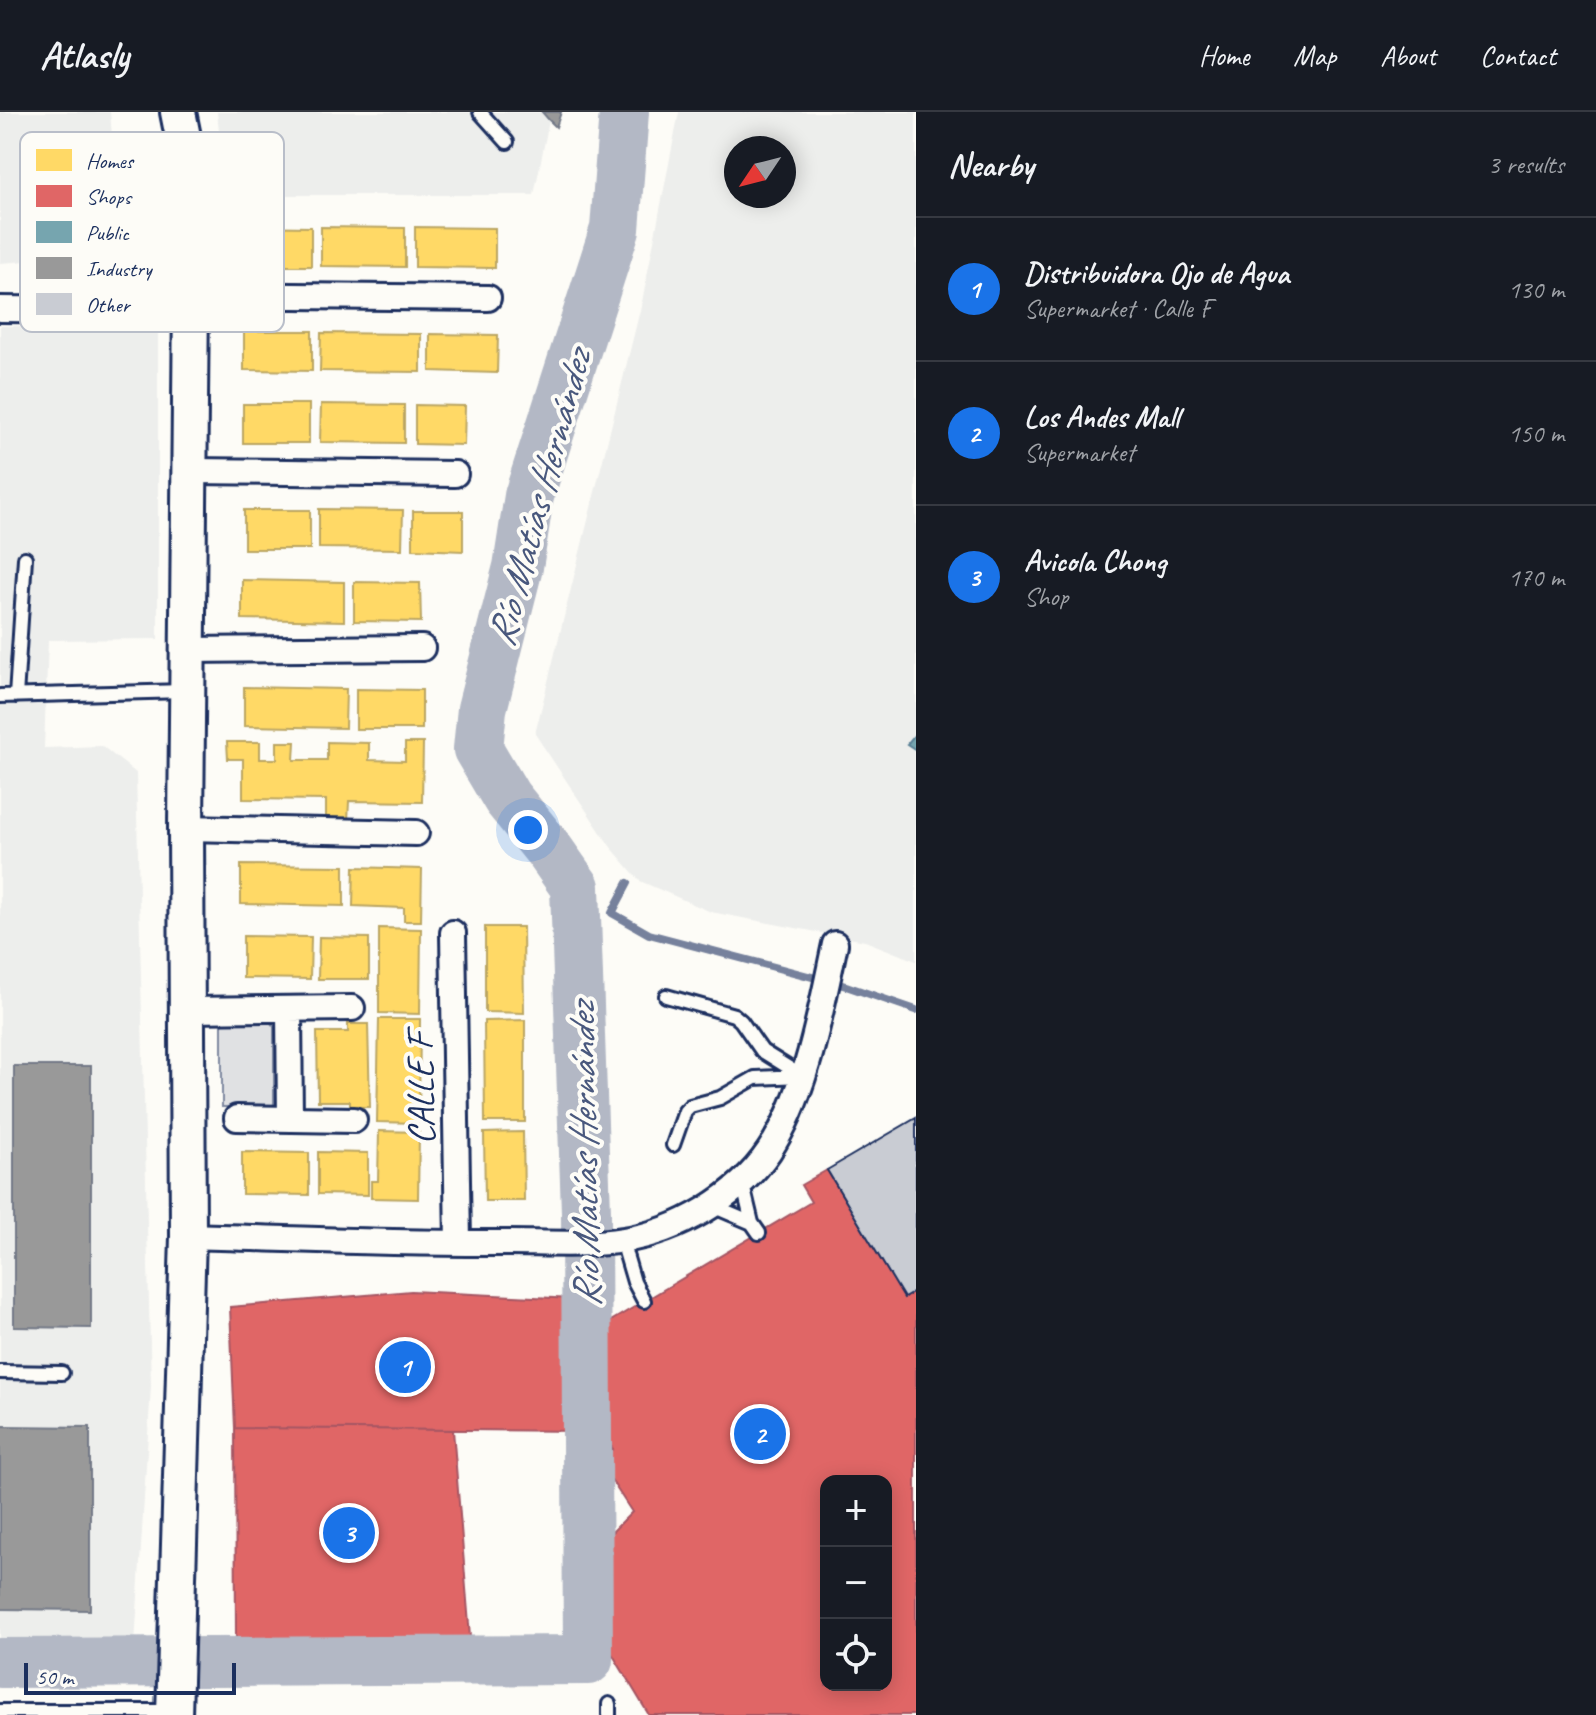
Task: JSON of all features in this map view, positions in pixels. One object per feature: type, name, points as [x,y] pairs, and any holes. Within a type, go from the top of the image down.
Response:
[{"type":"street","points":[[178,112],[182,132]]},
{"type":"street","points":[[284,301],[488,298]]},
{"type":"street","points":[[0,309],[20,308]]},
{"type":"street","points":[[174,1704],[188,1236],[186,828],[191,332]]},
{"type":"street","points":[[190,471],[455,474]]},
{"type":"street","points":[[189,650],[422,648]]},
{"type":"street","points":[[186,828],[416,833]]},
{"type":"street","name":"CALLE F","points":[[453,933],[458,1243]]},
{"type":"street","points":[[188,1236],[458,1243],[560,1242],[612,1241],[663,1230],[712,1206],[742,1181],[769,1152],[789,1114],[802,1076],[834,948]]},
{"type":"street","points":[[188,1010],[352,1008]]},
{"type":"street","points":[[289,1009],[290,1119]]},
{"type":"street","points":[[237,1118],[354,1120]]},
{"type":"lane","points":[[480,112],[507,142]]},
{"type":"lane","points":[[16,696],[25,558]]},
{"type":"lane","points":[[0,696],[188,691]]},
{"type":"lane","points":[[666,996],[734,1015],[762,1051],[802,1076]]},
{"type":"lane","points":[[673,1145],[685,1111],[690,1106],[720,1098],[755,1078],[802,1076]]},
{"type":"lane","points":[[712,1206],[755,1228],[742,1181]]},
{"type":"lane","points":[[612,1241],[644,1301]]},
{"type":"lane","points":[[0,1372],[62,1373]]},
{"type":"lane","points":[[0,1711],[112,1713],[174,1704]]},
{"type":"shaded area","points":[[0,112],[110,112],[112,132],[20,132],[20,262],[0,263]]},
{"type":"shaded area","points":[[217,112],[561,112],[556,127],[549,121],[534,195],[284,195],[284,132],[219,132]]},
{"type":"shaded area","points":[[679,112],[916,112],[916,961],[865,941],[711,912],[640,881],[610,846],[535,734],[642,302]]},
{"type":"shaded area","points":[[0,326],[20,326],[20,332],[158,332],[158,639],[48,640],[44,748],[102,746],[136,773],[151,1386],[135,1644],[0,1650]]},
{"type":"shaded area","points":[[222,1022],[270,1022],[274,1027],[274,1104],[270,1107],[222,1107]]},
{"type":"building: Homes","points":[[284,227],[311,227],[311,266],[284,266]]},
{"type":"building: Homes","points":[[321,227],[405,228],[405,267],[321,266]]},
{"type":"building: Homes","points":[[415,227],[495,228],[495,268],[415,267]]},
{"type":"building: Homes","points":[[312,331],[312,371],[244,370],[244,332]]},
{"type":"building: Homes","points":[[321,333],[421,334],[421,372],[320,371]]},
{"type":"building: Homes","points":[[430,334],[498,335],[497,373],[430,371]]},
{"type":"building: Homes","points":[[243,404],[309,404],[309,443],[243,443]]},
{"type":"building: Homes","points":[[321,404],[404,405],[404,443],[320,442]]},
{"type":"building: Homes","points":[[415,405],[465,406],[464,445],[415,444]]},
{"type":"building: Homes","points":[[319,509],[403,510],[402,549],[319,548]]},
{"type":"building: Homes","points":[[244,510],[310,510],[310,549],[244,549]]},
{"type":"building: Homes","points":[[413,511],[463,511],[463,551],[413,549]]},
{"type":"building: Homes","points":[[242,580],[344,582],[344,621],[242,619]]},
{"type":"building: Homes","points":[[354,582],[420,583],[421,622],[354,621]]},
{"type":"building: Homes","points":[[244,687],[346,689],[345,728],[244,726]]},
{"type":"building: Homes","points":[[356,689],[422,690],[422,729],[356,729]]},
{"type":"building: Homes","points":[[227,742],[260,742],[260,759],[277,759],[277,742],[295,742],[294,760],[327,760],[327,742],[369,743],[369,760],[405,761],[405,743],[423,743],[422,802],[349,801],[348,821],[326,820],[326,800],[243,799],[243,759],[228,759]]},
{"type":"building: Homes","points":[[241,865],[344,866],[344,906],[241,904]]},
{"type":"building: Homes","points":[[354,867],[422,869],[421,921],[404,921],[404,908],[353,906]]},
{"type":"building: Homes","points":[[485,927],[523,927],[524,1013],[485,1012]]},
{"type":"building: Homes","points":[[379,928],[421,929],[420,1014],[379,1013]]},
{"type":"building: Homes","points":[[243,936],[311,937],[310,979],[243,978]]},
{"type":"building: Homes","points":[[319,937],[369,938],[369,979],[318,979]]},
{"type":"building: Homes","points":[[379,1019],[420,1019],[419,1123],[377,1122]]},
{"type":"building: Homes","points":[[525,1020],[525,1122],[485,1122],[484,1021]]},
{"type":"building: Homes","points":[[348,1024],[368,1024],[370,1107],[350,1107],[350,1101],[318,1101],[317,1032],[348,1032]]},
{"type":"building: Homes","points":[[379,1131],[419,1132],[418,1199],[371,1198],[371,1181],[378,1181]]},
{"type":"building: Homes","points":[[523,1132],[524,1201],[485,1201],[484,1133]]},
{"type":"building: Homes","points":[[242,1152],[309,1153],[309,1195],[242,1194]]},
{"type":"building: Homes","points":[[318,1152],[368,1153],[368,1195],[318,1194]]},
{"type":"building: Shops","points":[[827,1170],[904,1298],[916,1291],[916,1715],[649,1715],[599,1632],[608,1536],[632,1512],[598,1460],[613,1449],[594,1419],[599,1328],[811,1202],[801,1185]]},
{"type":"building: Shops","points":[[411,1291],[573,1299],[580,1431],[235,1428],[230,1307]]},
{"type":"building: Shops","points":[[235,1428],[453,1430],[470,1637],[236,1641]]},
{"type":"building: Public","points":[[916,733],[916,750],[907,744]]},
{"type":"building: Industry","points":[[542,112],[561,112],[556,127],[549,120]]},
{"type":"building: Industry","points":[[14,1066],[91,1066],[91,1328],[14,1327]]},
{"type":"building: Industry","points":[[0,1426],[90,1427],[90,1610],[0,1609]]},
{"type":"building: Other","points":[[916,1118],[916,1291],[904,1298],[827,1170]]},
{"type":"waterway","name":"Río Matías Hernández","points":[[0,1663],[588,1660],[586,1212],[575,887],[507,798],[478,749],[482,709],[518,567],[529,496],[615,229],[624,112]]},
{"type":"waterway","points":[[628,883],[612,913],[649,934],[846,986],[916,1010]]},
{"type":"place","name":"Distribuidora Ojo de Agua","points":[[405,1367]]},
{"type":"place","name":"Los Andes Mall","points":[[760,1434]]},
{"type":"place","name":"Avicola Chong","points":[[349,1533]]}]
